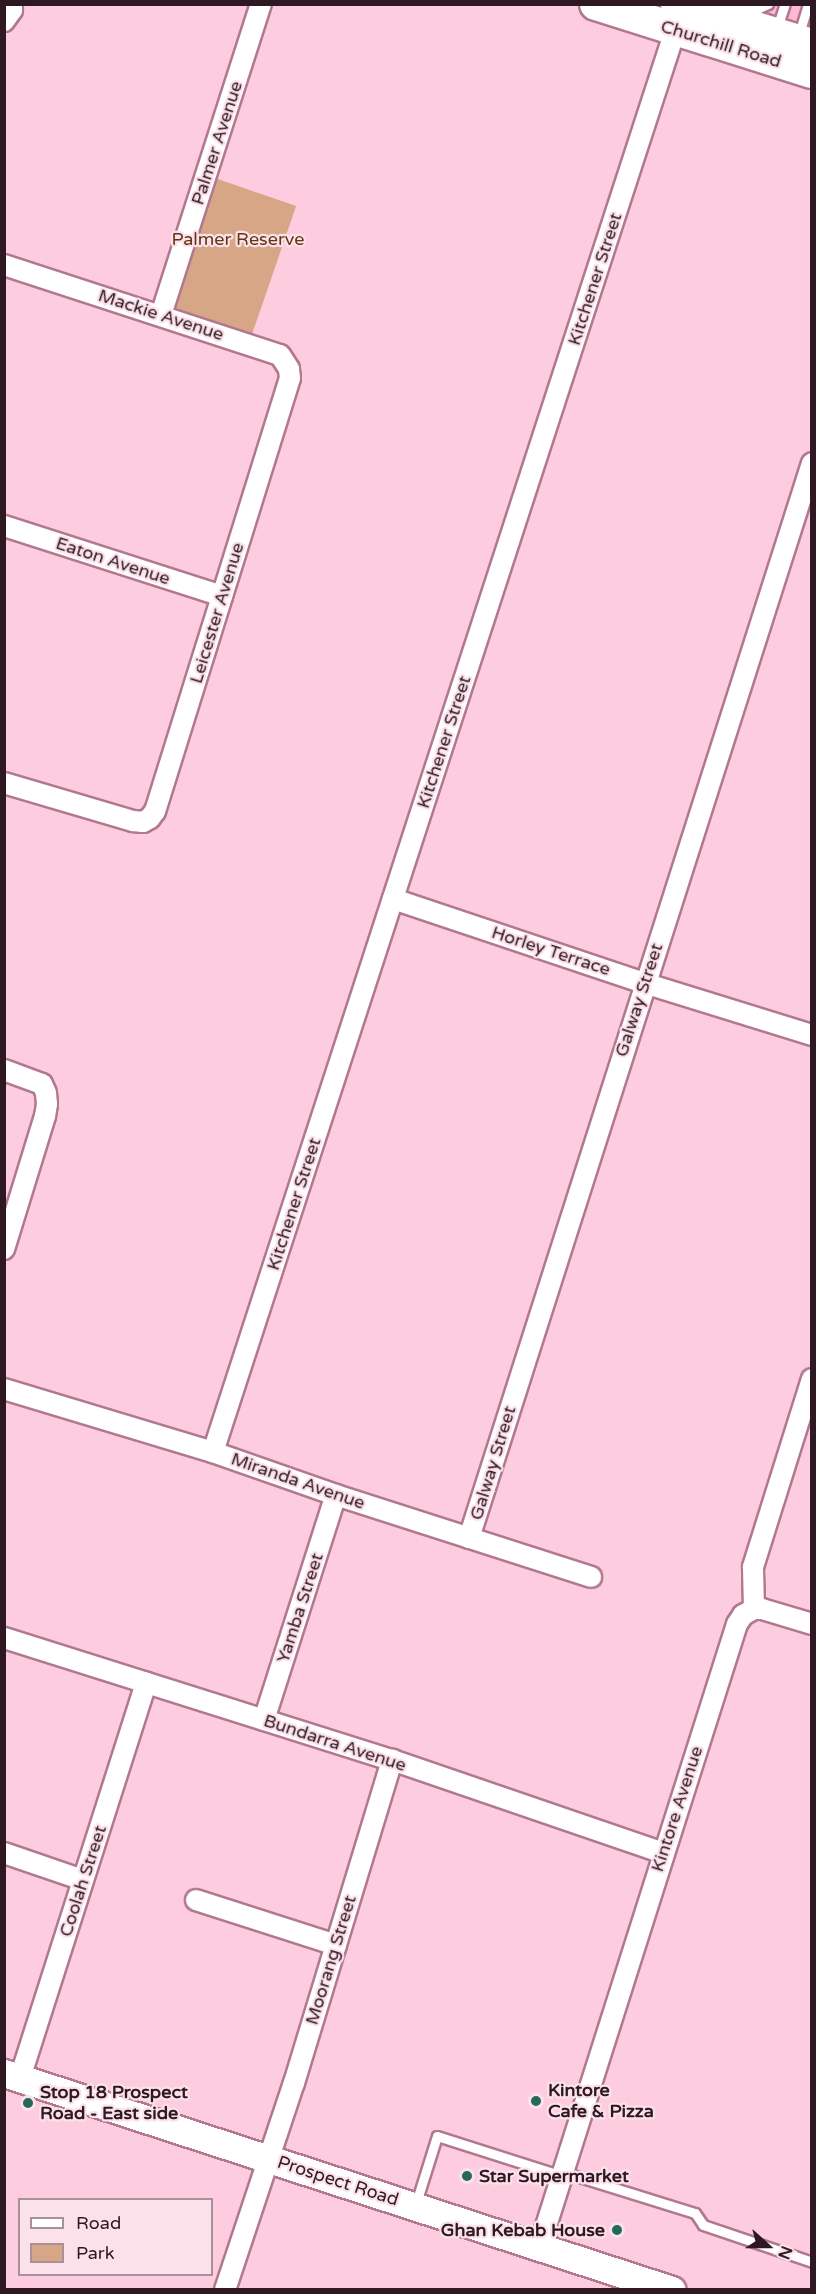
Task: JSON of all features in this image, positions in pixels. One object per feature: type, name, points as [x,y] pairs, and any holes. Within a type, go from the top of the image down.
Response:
[{"type":"main road","name":"Churchill Road","points":[[596,4],[686,16],[786,47]]},
{"type":"main road","name":"Prospect Road","points":[[12,2075],[540,2245],[656,2287]]},
{"type":"street","points":[[4,21],[12,10],[12,4]]},
{"type":"street","name":"Palmer Avenue","points":[[161,315],[261,4]]},
{"type":"street","name":"Kitchener Street","points":[[213,1452],[393,899],[686,16]]},
{"type":"street","name":"Mackie Avenue","points":[[4,265],[280,355],[289,369],[290,378],[287,390]]},
{"type":"street","name":"Leicester Avenue","points":[[6,790],[133,821],[148,820],[155,810],[287,390]]},
{"type":"street","name":"Galway Street","points":[[470,1538],[644,983],[812,463]]},
{"type":"street","name":"Eaton Avenue","points":[[4,526],[222,596]]},
{"type":"street","name":"Horley Terrace","points":[[393,899],[644,983],[812,1035]]},
{"type":"street","points":[[4,1070],[42,1084],[47,1104],[4,1249]]},
{"type":"street","points":[[812,1379],[753,1567],[754,1609],[762,1609],[812,1624]]},
{"type":"street","name":"Miranda Avenue","points":[[4,1389],[213,1452],[336,1495],[591,1577]]},
{"type":"street","name":"Yamba Street","points":[[264,1720],[336,1495]]},
{"type":"street","name":"Kintore Avenue","points":[[540,2245],[737,1624],[743,1615],[754,1609]]},
{"type":"street","name":"Bundarra Avenue","points":[[4,1638],[392,1760],[663,1853]]},
{"type":"street","name":"Coolah Street","points":[[12,2075],[84,1880],[146,1683]]},
{"type":"street","name":"Moorang Street","points":[[225,2289],[269,2159],[392,1760]]},
{"type":"street","points":[[4,1854],[84,1880]]},
{"type":"street","points":[[196,1900],[336,1945]]},
{"type":"lane","points":[[784,4],[786,47]]},
{"type":"lane","points":[[786,47],[808,4]]},
{"type":"lane","points":[[415,2205],[437,2136],[695,2214],[703,2225],[812,2262]]},
{"type":"shaded area","points":[[734,5],[811,5],[811,28]]},
{"type":"green space","name":"Palmer Reserve","points":[[212,177],[296,206],[250,341],[165,312]]},
{"type":"place","name":"Kintore Cafe & Pizza","points":[[536,2101]]},
{"type":"place","name":"Stop 18 Prospect Road - East side","points":[[28,2103]]},
{"type":"place","name":"Star Supermarket","points":[[467,2176]]},
{"type":"place","name":"Ghan Kebab House","points":[[617,2230]]}]
